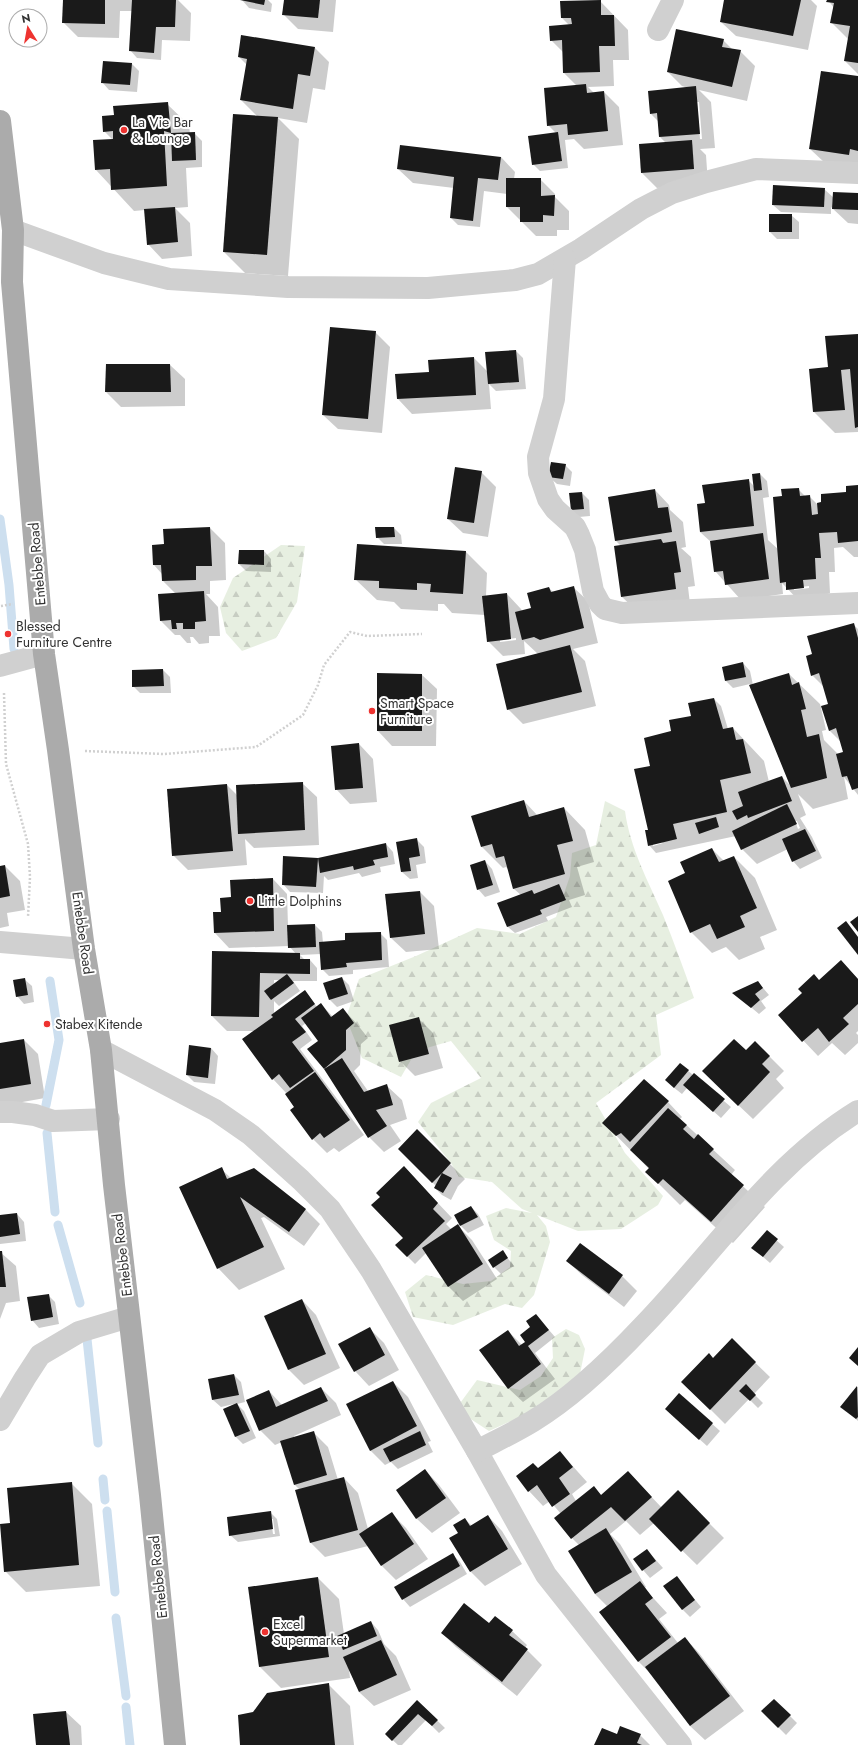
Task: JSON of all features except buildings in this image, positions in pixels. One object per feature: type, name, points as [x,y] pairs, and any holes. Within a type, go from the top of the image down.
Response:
[{"type":"main road","name":"Entebbe Road","points":[[0,121],[13,230],[6,283],[44,654],[84,949],[101,1050],[109,1119],[114,1185],[150,1495],[175,1745]]},
{"type":"street","points":[[658,30],[674,0]]},
{"type":"street","points":[[13,230],[104,263],[169,279],[288,287],[428,288],[515,280],[538,274],[565,259],[642,209],[672,193],[706,182],[756,169],[858,173]]},
{"type":"street","points":[[565,259],[554,398],[538,457],[539,473],[548,499],[555,509],[575,527],[579,535],[585,550],[593,591],[600,604],[605,609],[622,613],[858,603]]},
{"type":"street","points":[[5,665],[44,654]]},
{"type":"street","points":[[0,942],[84,949]]},
{"type":"street","points":[[101,1050],[214,1110],[251,1135],[301,1180],[330,1209],[371,1270],[477,1451],[546,1575],[681,1745]]},
{"type":"street","points":[[477,1451],[534,1420],[581,1386],[643,1326],[748,1206],[792,1163],[831,1129],[858,1111]]},
{"type":"street","points":[[0,1112],[35,1115],[53,1121],[109,1119]]},
{"type":"street","points":[[0,1420],[40,1355],[79,1332],[129,1317]]},
{"type":"path","points":[[1,606],[17,603]]},
{"type":"path","points":[[58,750],[164,754],[256,747],[303,715],[318,685],[324,665],[350,632],[367,636],[422,634]]},
{"type":"path","points":[[5,665],[4,694],[6,764],[28,844],[30,877],[28,916],[23,944]]},
{"type":"green space","points":[[281,545],[305,546],[297,602],[276,638],[242,651],[226,633],[220,607],[233,578]]},
{"type":"green space","points":[[605,801],[625,811],[627,825],[635,851],[663,915],[694,998],[656,1015],[661,1055],[596,1103],[625,1153],[663,1196],[658,1205],[621,1229],[578,1231],[537,1215],[546,1226],[550,1242],[534,1295],[522,1308],[505,1304],[453,1325],[413,1317],[405,1292],[426,1275],[463,1284],[491,1281],[510,1267],[511,1251],[494,1240],[486,1216],[506,1208],[532,1213],[522,1209],[492,1182],[459,1177],[451,1163],[418,1122],[431,1103],[481,1078],[451,1041],[416,1051],[401,1077],[362,1058],[346,1018],[359,979],[416,956],[477,928],[520,934],[556,917],[570,876],[572,853],[596,845]]},
{"type":"green space","points":[[566,1329],[579,1335],[585,1349],[580,1374],[536,1410],[489,1431],[466,1416],[458,1406],[477,1380],[520,1390],[541,1376],[553,1358],[552,1338]]},
{"type":"waterway","points":[[0,519],[9,585],[14,649]]},
{"type":"waterway","points":[[46,1105],[59,1040],[50,981]]},
{"type":"waterway","points":[[47,1133],[55,1212]]},
{"type":"waterway","points":[[58,1225],[80,1303]]},
{"type":"waterway","points":[[87,1339],[98,1443]]},
{"type":"waterway","points":[[103,1479],[105,1500]]},
{"type":"waterway","points":[[107,1511],[115,1592]]},
{"type":"waterway","points":[[116,1618],[126,1696]]},
{"type":"waterway","points":[[126,1707],[130,1745]]},
{"type":"place","name":"La Vie Bar & Lounge","points":[[124,130]]},
{"type":"place","name":"Blessed Furniture Centre","points":[[8,634]]},
{"type":"place","name":"Smart Space Furniture","points":[[372,711]]},
{"type":"place","name":"Little Dolphins","points":[[250,901]]},
{"type":"place","name":"Stabex Kitende","points":[[47,1024]]},
{"type":"place","name":"Excel Supermarket","points":[[265,1632]]}]
